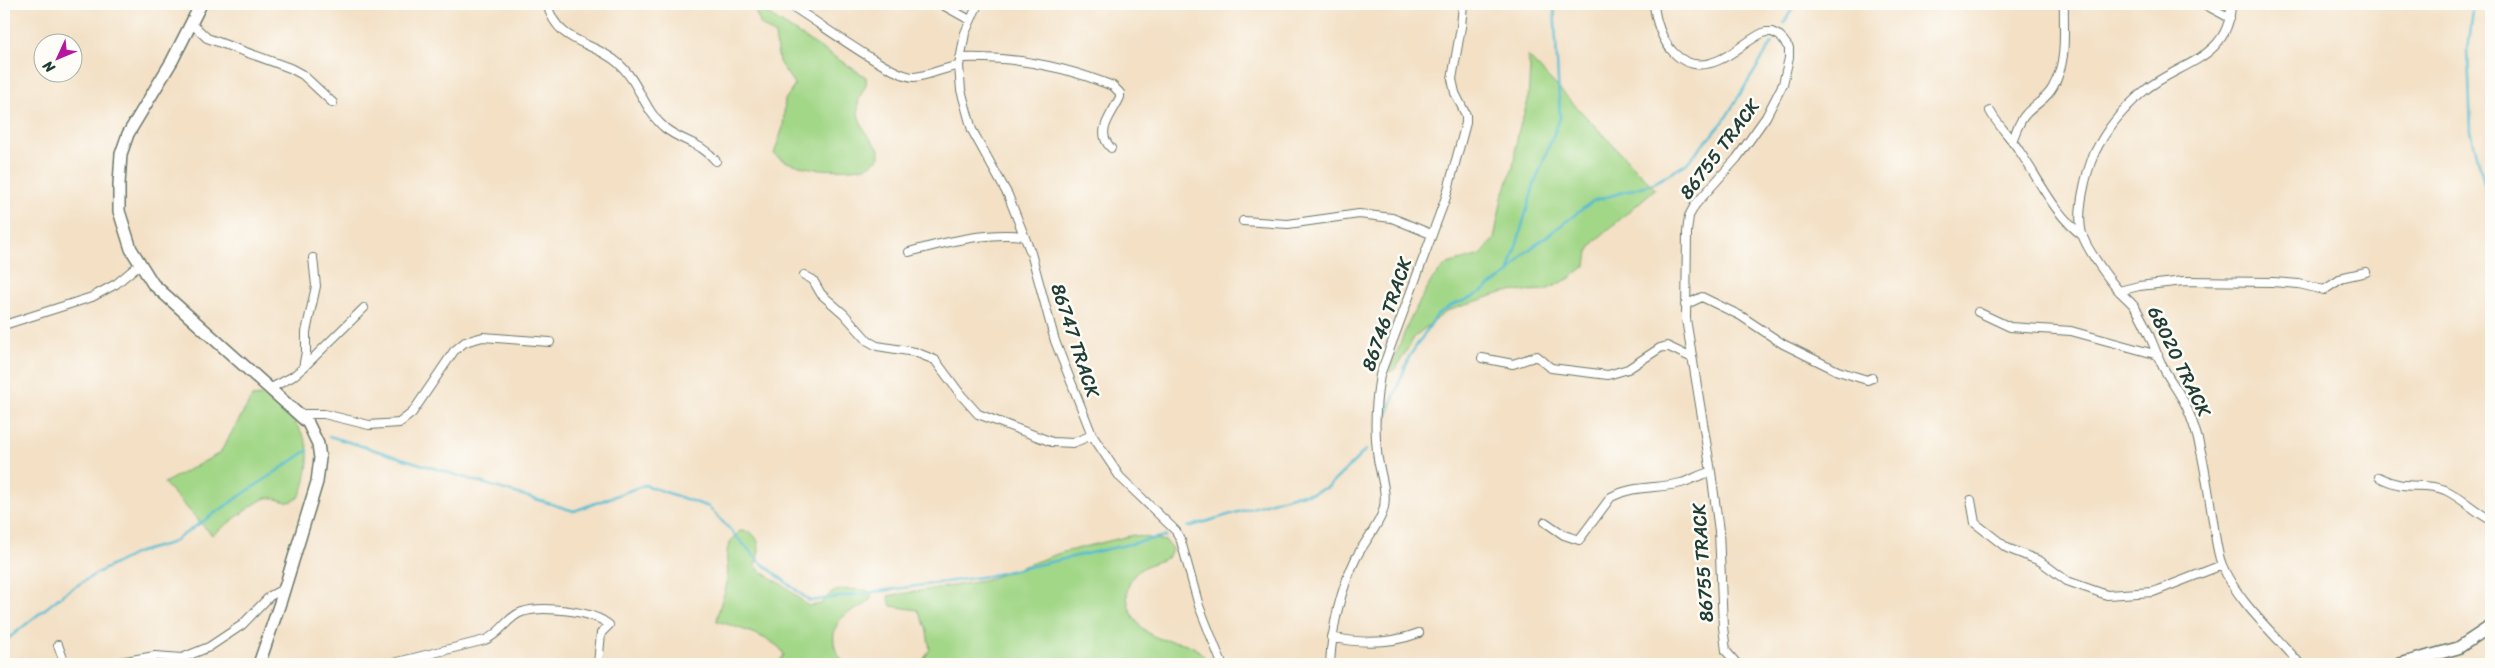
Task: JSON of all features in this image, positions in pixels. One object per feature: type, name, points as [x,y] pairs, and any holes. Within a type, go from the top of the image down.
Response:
[{"type":"street","points":[[201,4],[172,61],[128,134],[122,154],[119,211],[131,250],[154,284],[308,423],[318,444],[320,458],[317,482],[285,588],[259,664]]},
{"type":"street","points":[[547,4],[554,21],[564,32],[580,44],[611,57],[620,64],[631,78],[651,112],[664,128],[697,143],[716,161]]},
{"type":"street","points":[[788,4],[882,65],[905,76],[926,75],[959,62],[1006,59],[1057,67],[1113,86],[1120,93],[1103,132],[1104,139],[1111,148]]},
{"type":"street","points":[[941,4],[970,20]]},
{"type":"street","name":"86747 TRACK","points":[[978,4],[970,20],[959,62],[961,90],[972,130],[1008,195],[1033,261],[1055,341],[1092,435],[1120,478],[1176,531],[1181,542],[1199,606],[1222,664]]},
{"type":"street","name":"86746 TRACK","points":[[1330,664],[1332,637],[1351,570],[1383,512],[1384,495],[1376,450],[1377,390],[1384,360],[1451,182],[1466,123],[1466,115],[1455,93],[1452,79],[1462,28],[1463,4]]},
{"type":"street","name":"86755 TRACK","points":[[1654,4],[1660,33],[1678,58],[1690,63],[1717,62],[1765,32],[1772,32],[1780,36],[1789,48],[1790,58],[1783,84],[1766,117],[1737,158],[1698,200],[1689,216],[1687,232],[1685,305],[1719,531],[1723,627],[1729,661],[1738,664]]},
{"type":"street","points":[[2012,141],[2024,116],[2039,104],[2053,87],[2062,64],[2065,52],[2064,4]]},
{"type":"street","points":[[2204,4],[2230,18]]},
{"type":"street","points":[[2083,236],[2082,196],[2095,153],[2115,118],[2159,79],[2197,62],[2210,50],[2225,30],[2230,18],[2231,4]]},
{"type":"street","points":[[191,23],[207,38],[290,68],[303,75],[333,103]]},
{"type":"street","name":"68020 TRACK","points":[[1990,111],[2059,212],[2068,224],[2083,236],[2119,291],[2134,305],[2144,322],[2158,355],[2186,406],[2197,433],[2222,564],[2241,595],[2300,664]]},
{"type":"street","points":[[1243,221],[1294,224],[1346,214],[1392,218],[1431,234]]},
{"type":"street","points":[[909,252],[986,236],[1024,236]]},
{"type":"street","points":[[303,368],[306,352],[306,332],[316,286],[313,258]]},
{"type":"street","points":[[4,325],[92,297],[116,284],[140,264]]},
{"type":"street","points":[[2119,291],[2139,286],[2184,282],[2273,282],[2300,284],[2324,290],[2344,277],[2366,272]]},
{"type":"street","points":[[804,274],[813,280],[821,294],[832,302],[868,341],[877,346],[915,352],[935,360],[978,414],[1040,439],[1066,444],[1073,444],[1092,435]]},
{"type":"street","points":[[1685,305],[1702,296],[1721,304],[1772,338],[1838,371],[1867,380],[1872,378]]},
{"type":"street","points":[[271,388],[292,377],[303,368],[364,308]]},
{"type":"street","points":[[1978,312],[2010,327],[2056,329],[2158,355]]},
{"type":"street","points":[[298,414],[324,414],[369,425],[399,423],[412,413],[454,351],[465,342],[483,337],[550,342]]},
{"type":"street","points":[[1482,358],[1514,364],[1537,356],[1551,368],[1608,375],[1628,369],[1660,348],[1667,346],[1692,358]]},
{"type":"street","points":[[1545,522],[1569,538],[1579,540],[1611,497],[1640,487],[1683,482],[1699,474],[1711,472]]},
{"type":"street","points":[[2380,478],[2399,486],[2434,487],[2445,490],[2491,520]]},
{"type":"street","points":[[1971,500],[1974,523],[2007,548],[2040,561],[2067,581],[2107,595],[2153,592],[2222,564]]},
{"type":"street","points":[[108,664],[155,656],[182,658],[209,647],[231,634],[270,596],[285,588]]},
{"type":"street","points":[[390,664],[490,638],[495,636],[516,615],[529,611],[549,610],[594,615],[609,625],[601,633],[598,664]]},
{"type":"street","points":[[2400,664],[2458,648],[2491,626]]},
{"type":"street","points":[[1332,637],[1370,643],[1407,638],[1419,633]]},
{"type":"street","points":[[58,645],[65,664]]},
{"type":"green space","points":[[752,4],[866,77],[865,86],[859,99],[858,114],[866,133],[879,149],[879,158],[867,166],[855,169],[830,170],[792,164],[774,154],[783,127],[785,100],[795,85],[779,62],[775,35],[761,25]]},
{"type":"green space","points":[[1527,55],[1655,189],[1595,241],[1588,252],[1586,265],[1570,278],[1546,290],[1504,292],[1447,311],[1415,336],[1398,365],[1389,372],[1410,319],[1433,278],[1447,264],[1481,255],[1494,239],[1502,198],[1513,167],[1518,133],[1528,101],[1530,67]]},
{"type":"green space","points":[[262,396],[283,410],[301,431],[305,439],[308,459],[302,491],[292,502],[273,498],[261,500],[212,535],[164,483],[220,453],[252,397]]},
{"type":"green space","points":[[740,531],[750,532],[757,539],[759,551],[755,564],[759,570],[787,588],[808,606],[821,604],[836,591],[846,589],[867,590],[872,596],[866,604],[844,616],[836,628],[834,634],[835,648],[842,660],[847,664],[777,664],[784,655],[781,649],[755,634],[717,621],[727,582],[727,549]]},
{"type":"green space","points":[[1133,535],[1166,541],[1172,549],[1169,557],[1142,568],[1130,582],[1127,598],[1132,615],[1143,629],[1150,634],[1196,648],[1208,664],[921,664],[930,649],[926,627],[918,610],[891,606],[888,596],[983,581],[1060,553]]},
{"type":"waterway","points":[[1509,271],[1534,185],[1560,118],[1554,4]]},
{"type":"waterway","points":[[1784,23],[1795,4]]},
{"type":"waterway","points":[[2474,4],[2468,49],[2471,131],[2491,210]]},
{"type":"waterway","points":[[1379,436],[1409,357],[1437,315],[1450,306],[1473,297],[1508,274],[1525,253],[1593,201],[1654,183],[1686,164],[1723,122],[1772,43]]},
{"type":"waterway","points":[[329,436],[574,511],[645,485],[709,507],[759,561],[810,601],[988,576],[1166,536]]},
{"type":"waterway","points":[[4,642],[65,593],[97,573],[136,553],[171,543],[308,450]]},
{"type":"waterway","points":[[1188,527],[1292,496],[1313,493],[1328,487],[1366,450]]}]
